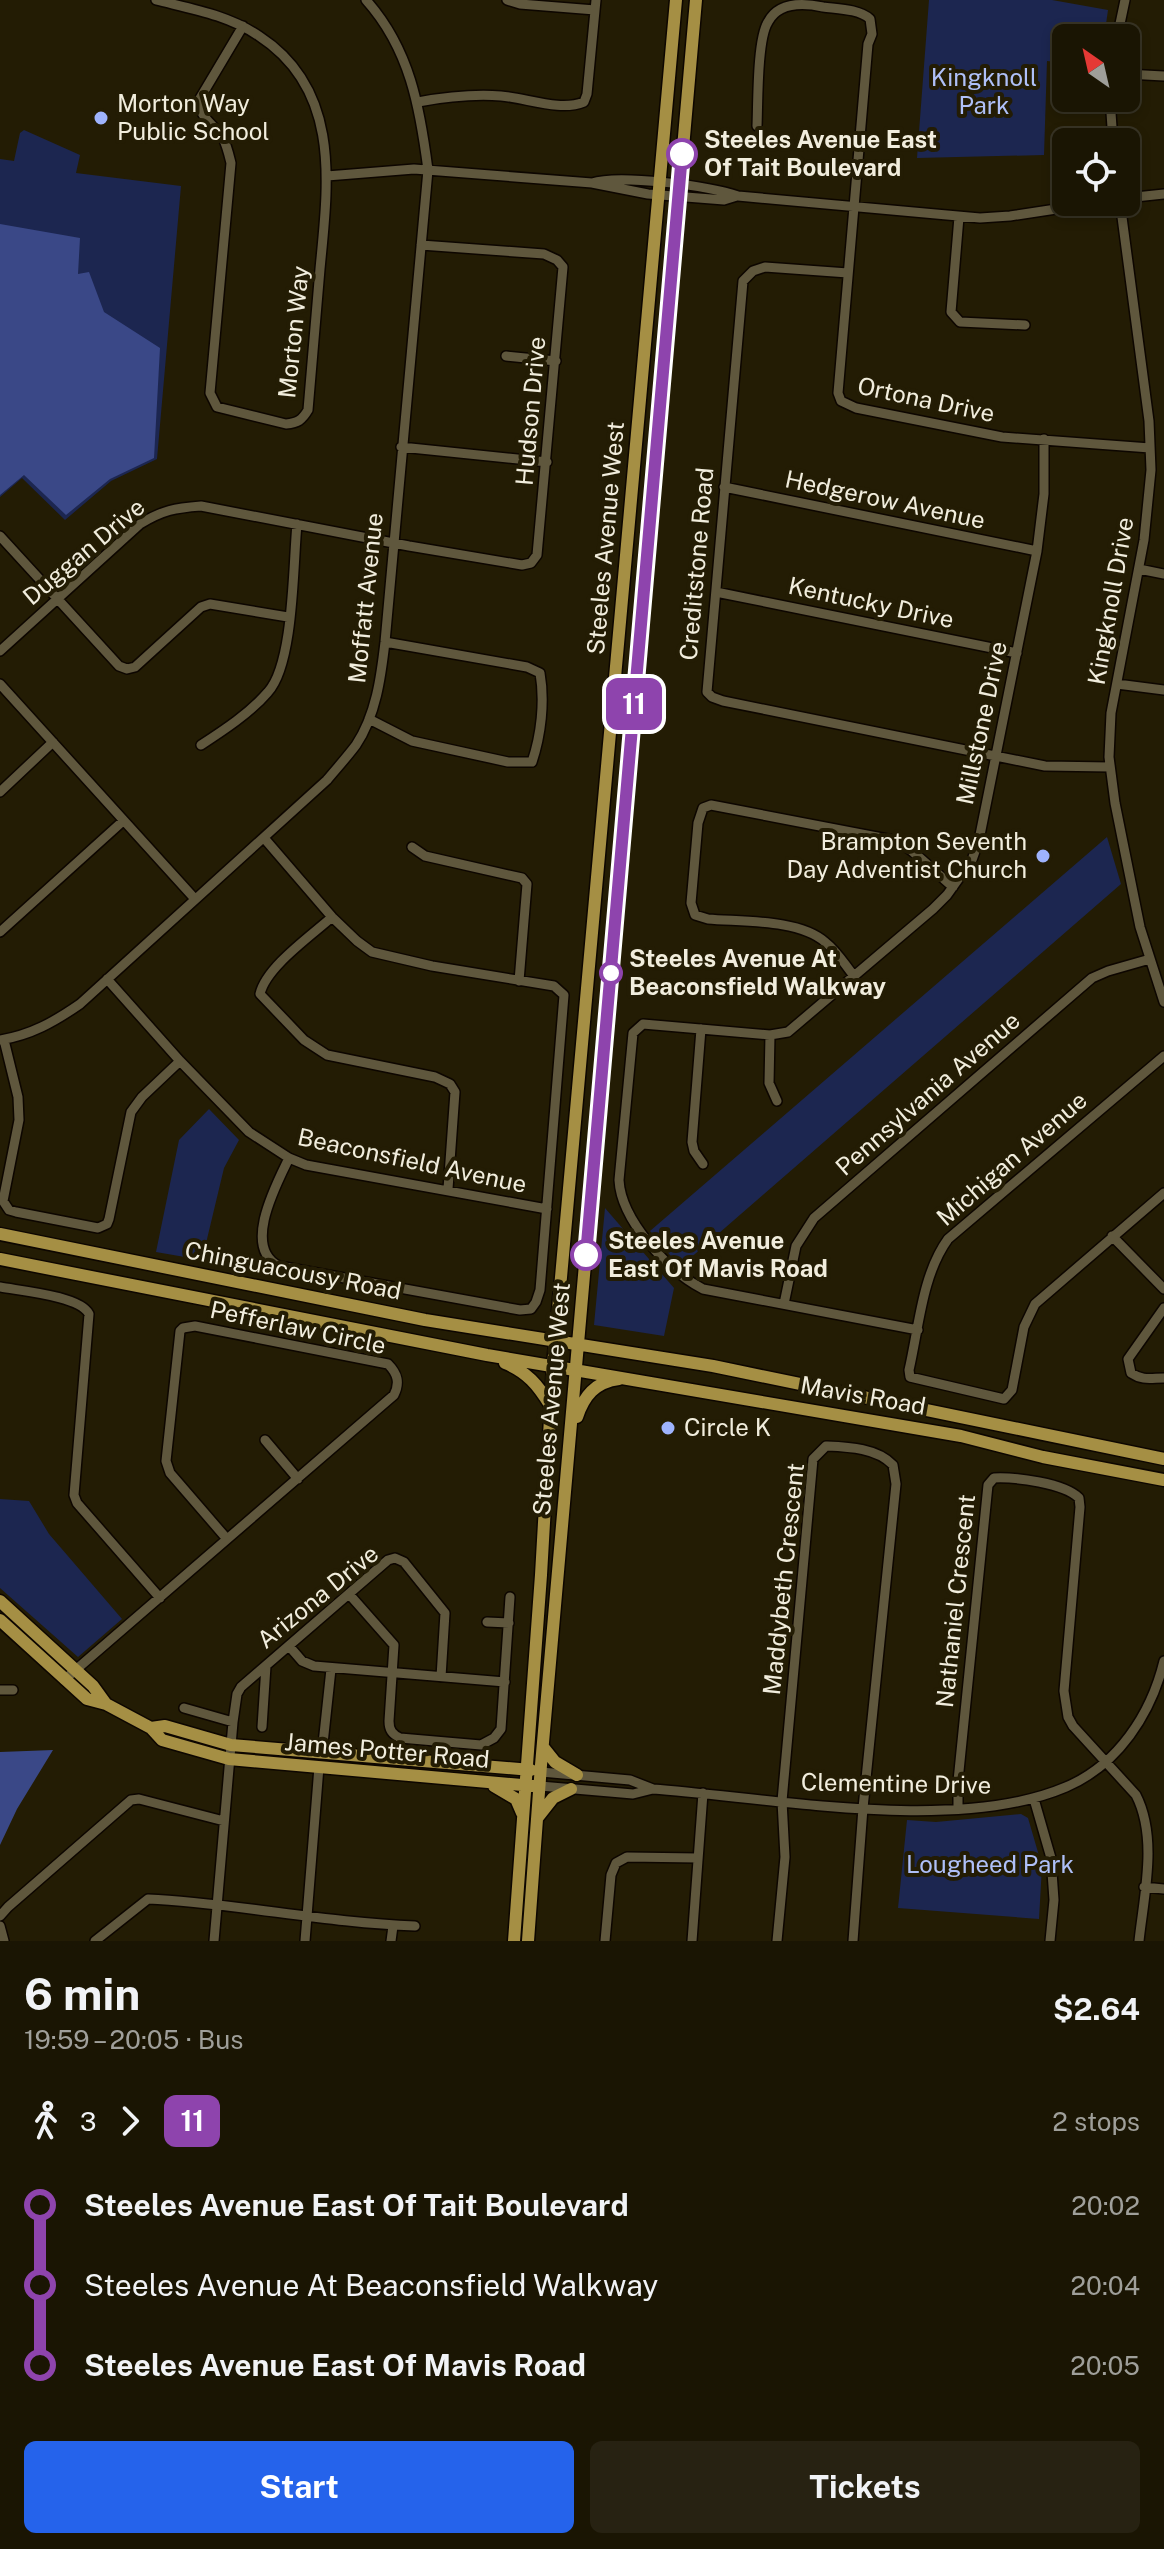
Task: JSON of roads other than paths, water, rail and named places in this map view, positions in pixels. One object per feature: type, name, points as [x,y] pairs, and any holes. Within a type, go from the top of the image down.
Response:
[{"type":"main road","name":"Steeles Avenue West","points":[[528,1941],[578,1345],[665,190],[676,0]]},
{"type":"main road","name":"Steeles Avenue West","points":[[514,1941],[553,1366],[665,190],[696,0]]},
{"type":"main road","name":"Chinguacousy Road","points":[[0,1234],[425,1320],[578,1345]]},
{"type":"main road","name":"Chinguacousy Road","points":[[0,1259],[553,1366]]},
{"type":"main road","name":"Mavis Road","points":[[578,1345],[713,1366],[1164,1459]]},
{"type":"main road","points":[[487,1355],[521,1370],[537,1384],[550,1405]]},
{"type":"main road","name":"Mavis Road","points":[[553,1366],[961,1436],[1043,1457],[1164,1480]]},
{"type":"main road","points":[[570,1435],[589,1392],[607,1380],[629,1378]]},
{"type":"main road","points":[[961,1436],[965,1418]]},
{"type":"main road","name":"James Potter Road","points":[[0,1601],[93,1686],[106,1704]]},
{"type":"main road","name":"James Potter Road","points":[[0,1620],[87,1699],[106,1704],[151,1728],[162,1740],[229,1759],[540,1786]]},
{"type":"main road","name":"James Potter Road","points":[[151,1728],[165,1726],[231,1745],[541,1772]]},
{"type":"main road","points":[[494,1768],[518,1759],[530,1733]]},
{"type":"main road","points":[[543,1747],[555,1762],[577,1775]]},
{"type":"main road","points":[[487,1782],[516,1799],[523,1820]]},
{"type":"main road","points":[[538,1817],[553,1798],[571,1789]]},
{"type":"street","name":"Morton Way","points":[[156,0],[220,15],[243,26],[279,51],[301,76],[312,97],[325,140],[327,176],[308,410],[295,423],[286,424],[217,407],[210,393],[231,163],[225,142],[202,114],[199,100],[243,26]]},
{"type":"street","name":"Moffatt Avenue","points":[[2,1040],[53,1023],[80,1004],[327,780],[356,744],[369,719],[380,679],[385,642],[428,170],[411,73],[390,33],[366,0]]},
{"type":"street","points":[[418,102],[449,96],[500,96],[557,105],[584,102],[595,5],[520,4],[507,0]]},
{"type":"street","points":[[1120,24],[1125,0]]},
{"type":"street","name":"Ortona Drive","points":[[757,126],[765,31],[772,16],[786,7],[801,3],[866,15],[870,19],[872,34],[868,44],[838,393],[841,401],[856,408],[977,433],[1150,448]]},
{"type":"street","points":[[1140,75],[1164,76]]},
{"type":"street","points":[[327,176],[428,170],[665,190]]},
{"type":"street","points":[[592,183],[606,179],[724,200],[738,196],[959,217],[1010,216],[1052,210]]},
{"type":"street","points":[[1140,197],[1164,194]]},
{"type":"street","name":"Kingknoll Drive","points":[[1122,216],[1149,421],[1150,496],[1109,730],[1110,767],[1137,914],[1164,1002]]},
{"type":"street","points":[[959,217],[951,312],[960,322],[1025,325]]},
{"type":"street","name":"Hudson Drive","points":[[393,542],[522,565],[531,563],[537,555],[547,462],[563,267],[544,254],[421,245]]},
{"type":"street","name":"Creditstone Road","points":[[848,273],[765,267],[753,271],[743,281],[707,692],[712,697],[996,757],[1068,768],[1110,767]]},
{"type":"street","points":[[506,356],[556,361]]},
{"type":"street","name":"Millstone Drive","points":[[770,1035],[788,1032],[933,909],[972,860],[979,840],[1037,551],[1044,494],[1044,439]]},
{"type":"street","points":[[401,447],[547,462]]},
{"type":"street","name":"Hedgerow Avenue","points":[[724,487],[1037,551]]},
{"type":"street","name":"Duggan Drive","points":[[0,651],[140,524],[161,511],[201,506],[393,542]]},
{"type":"street","points":[[201,745],[269,691],[280,672],[286,650],[297,524]]},
{"type":"street","points":[[0,536],[119,666],[127,669],[135,667],[201,607],[210,604],[288,617]]},
{"type":"street","points":[[1139,569],[1164,574]]},
{"type":"street","name":"Kentucky Drive","points":[[716,592],[1017,653]]},
{"type":"street","points":[[369,719],[412,741],[508,762],[532,762],[537,746],[543,693],[540,673],[527,667],[385,642]]},
{"type":"street","points":[[0,684],[195,899]]},
{"type":"street","points":[[1117,684],[1164,690]]},
{"type":"street","points":[[0,792],[53,742]]},
{"type":"street","points":[[854,976],[835,951],[811,932],[695,915],[691,903],[697,832],[703,808],[711,805],[898,841],[953,887]]},
{"type":"street","points":[[0,932],[123,821]]},
{"type":"street","name":"Beaconsfield Avenue","points":[[107,979],[249,1132],[289,1158],[306,1165],[547,1209],[564,995],[554,986],[432,966],[372,952],[332,917],[264,838]]},
{"type":"street","points":[[412,847],[425,856],[522,878],[527,884],[519,981]]},
{"type":"street","points":[[332,917],[279,965],[263,984],[260,994],[304,1040],[327,1055],[435,1077],[450,1084],[455,1092],[448,1189]]},
{"type":"street","name":"Pennsylvania Avenue","points":[[784,1304],[796,1246],[814,1218],[1092,978],[1150,959]]},
{"type":"street","points":[[777,1101],[769,1083],[770,1035],[643,1024],[633,1033],[619,1180],[620,1198],[631,1218],[677,1274],[703,1289],[918,1330]]},
{"type":"street","points":[[701,1029],[692,1142],[703,1164]]},
{"type":"street","points":[[2,1040],[18,1097],[19,1120],[3,1201],[9,1210],[16,1212],[98,1228],[107,1224],[109,1219],[131,1112],[142,1097],[180,1061]]},
{"type":"street","name":"Michigan Avenue","points":[[1164,1056],[951,1235],[934,1262],[909,1370],[910,1377],[1004,1399],[1012,1390],[1024,1327],[1035,1304],[1164,1193]]},
{"type":"street","points":[[289,1158],[274,1188],[261,1244],[269,1261],[279,1266],[520,1310],[531,1309],[540,1290],[547,1209]]},
{"type":"street","points":[[1112,1236],[1164,1289]]},
{"type":"street","points":[[0,1287],[74,1302],[87,1310],[74,1495],[77,1503],[160,1598]]},
{"type":"street","points":[[1164,1308],[1128,1359],[1131,1373],[1143,1379],[1164,1378]]},
{"type":"street","name":"Pefferlaw Circle","points":[[64,1680],[394,1395],[398,1387],[394,1370],[388,1364],[195,1326],[183,1328],[177,1337],[166,1461],[170,1473],[227,1539]]},
{"type":"street","points":[[265,1440],[298,1479]]},
{"type":"street","name":"Maddybeth Crescent","points":[[777,1941],[785,1857],[782,1801],[813,1459],[826,1446],[878,1453],[893,1465],[896,1484],[863,1808],[853,1941]]},
{"type":"street","name":"Nathaniel Crescent","points":[[958,1808],[985,1495],[994,1478],[1029,1481],[1072,1492],[1079,1498],[1065,1704],[1073,1726],[1104,1762]]},
{"type":"street","name":"Arizona Drive","points":[[231,1745],[237,1694],[241,1687],[388,1560],[395,1558],[404,1562],[445,1613],[441,1677]]},
{"type":"street","points":[[349,1594],[394,1645],[389,1729],[400,1738],[481,1745],[489,1742],[501,1729],[510,1597]]},
{"type":"street","points":[[487,1622],[509,1623]]},
{"type":"street","points":[[289,1646],[308,1665],[331,1669],[505,1682]]},
{"type":"street","name":"Clementine Drive","points":[[541,1772],[630,1780],[653,1789],[863,1808],[1001,1806],[1034,1799],[1069,1786],[1104,1762],[1138,1726],[1159,1683],[1164,1661]]},
{"type":"street","points":[[262,1727],[266,1666]]},
{"type":"street","points":[[322,1753],[331,1669]]},
{"type":"street","points":[[0,1690],[13,1690]]},
{"type":"street","points":[[184,1708],[233,1722]]},
{"type":"street","points":[[214,1941],[231,1745]]},
{"type":"street","points":[[1104,1762],[1136,1795],[1143,1809],[1148,1840],[1139,1941]]},
{"type":"street","points":[[305,1941],[319,1767]]},
{"type":"street","name":"Clementine Drive","points":[[540,1786],[633,1794],[653,1789]]},
{"type":"street","points":[[692,1941],[703,1793]]},
{"type":"street","points":[[0,1916],[131,1800],[139,1799],[224,1821]]},
{"type":"street","points":[[1034,1799],[1051,1858],[1054,1900],[1050,1941]]},
{"type":"street","points":[[605,1941],[611,1875],[616,1863],[627,1857],[698,1858]]},
{"type":"street","points":[[1144,1887],[1164,1889]]},
{"type":"street","points":[[95,1941],[148,1899],[415,1926]]},
{"type":"street","points":[[0,1926],[4,1941]]},
{"type":"street","points":[[391,1941],[393,1926]]},
{"type":"place","name":"Morton Way Public School","points":[[101,118]]},
{"type":"place","name":"Steeles Avenue East Of Tait Boulevard","points":[[682,154]]},
{"type":"place","name":"Brampton Seventh Day Adventist Church","points":[[1043,856]]},
{"type":"place","name":"Steeles Avenue At Beaconsfield Walkway","points":[[611,973]]},
{"type":"place","name":"Steeles Avenue East Of Mavis Road","points":[[586,1255]]},
{"type":"place","name":"Circle K","points":[[668,1428]]},
{"type":"park label","name":"Kingknoll Park","points":[[984,92]]},
{"type":"park label","name":"Lougheed Park","points":[[990,1865]]}]
